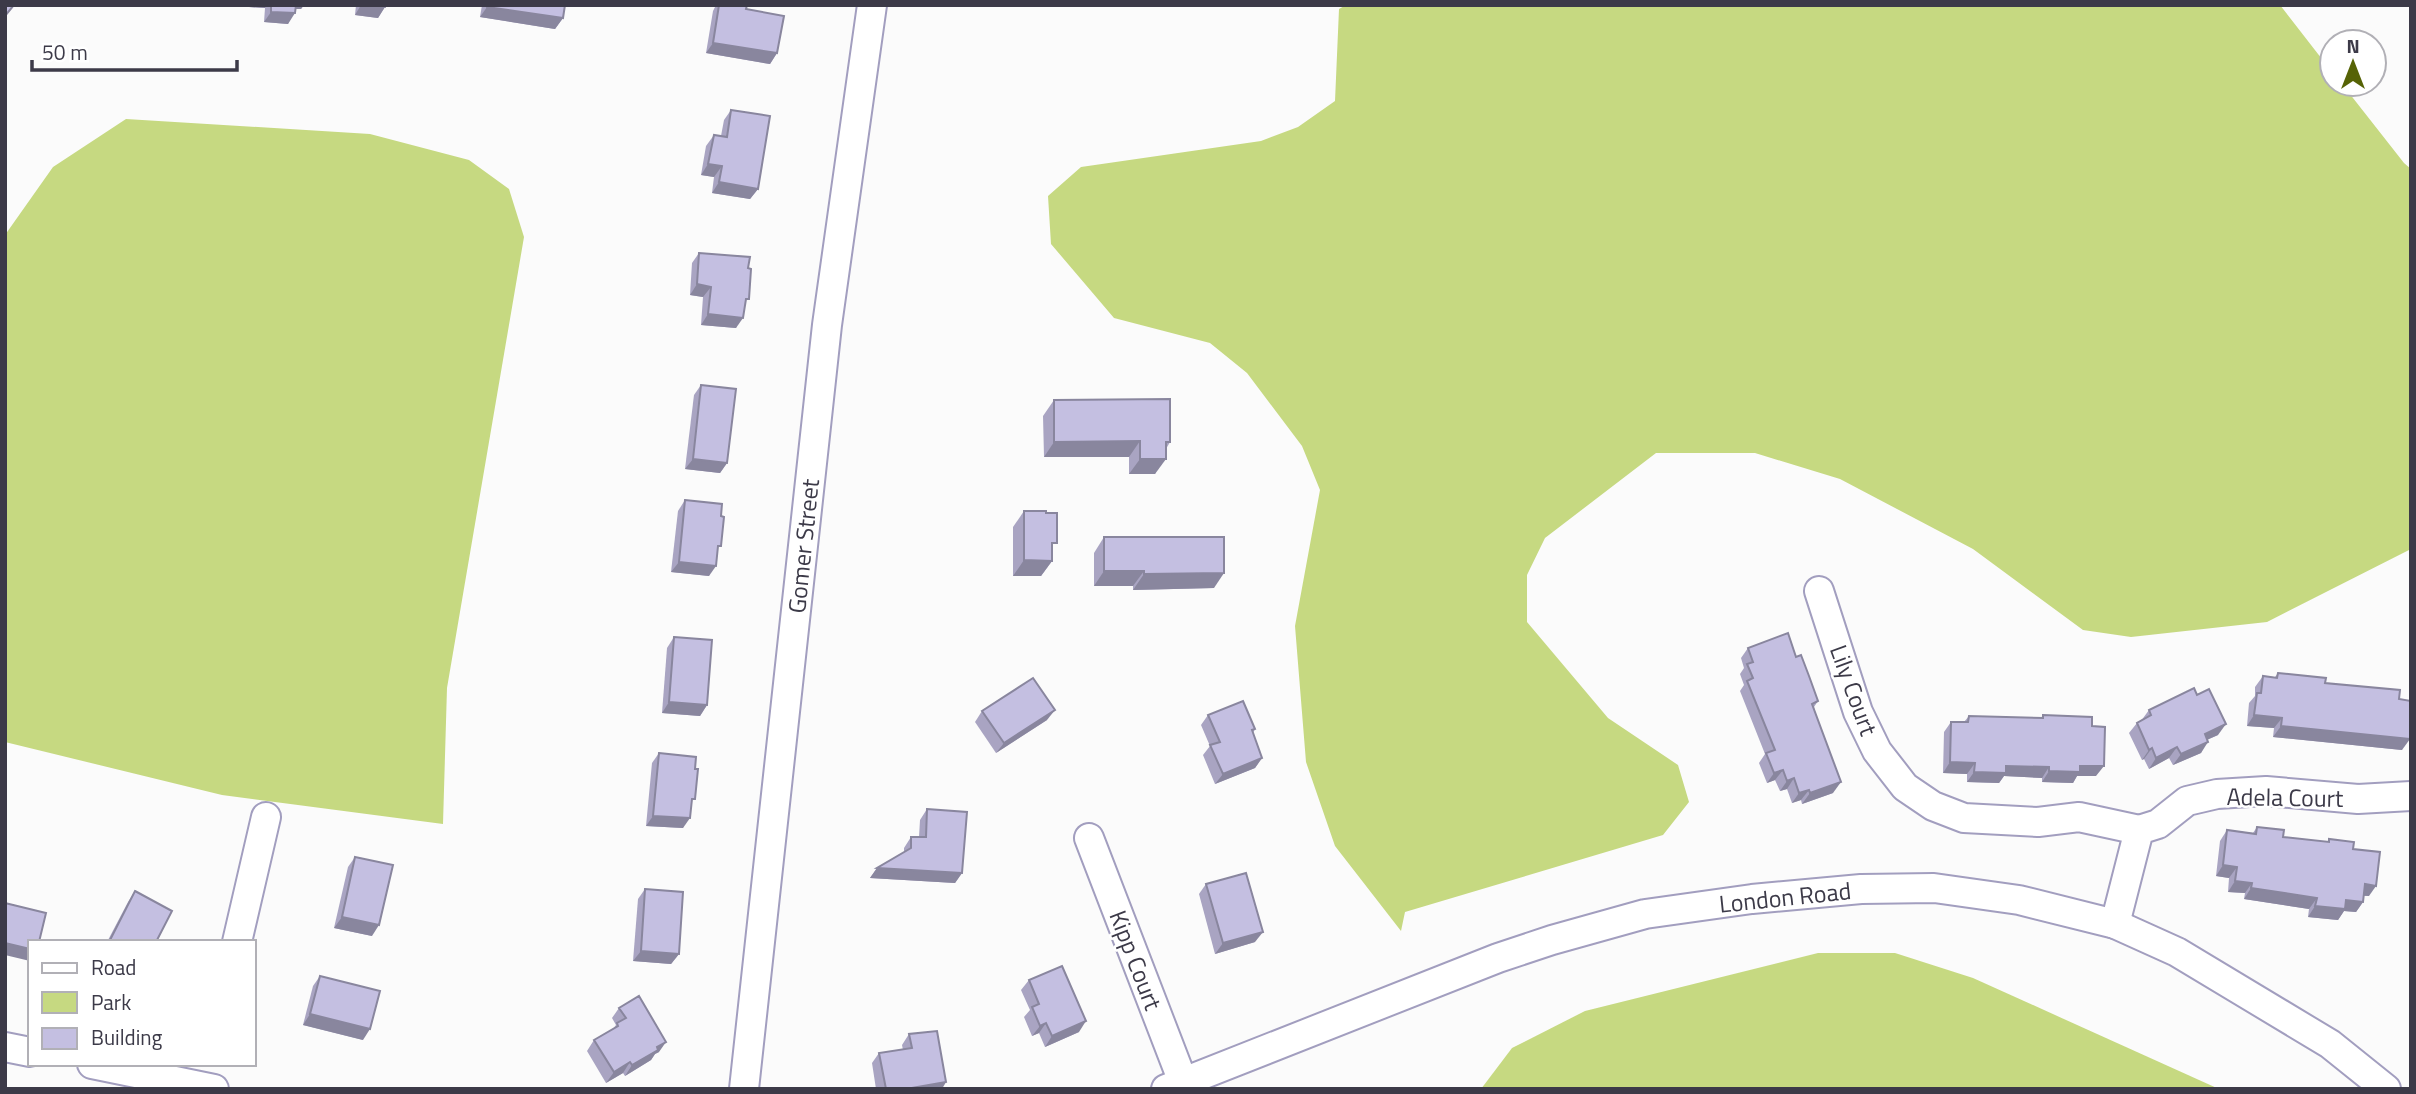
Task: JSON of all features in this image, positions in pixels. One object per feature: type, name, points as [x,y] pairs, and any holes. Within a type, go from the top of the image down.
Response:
[{"type":"street","name":"Gomer Street","points":[[744,1089],[827,325],[872,5]]},
{"type":"street","name":"Lily Court","points":[[1819,592],[1857,712],[1877,751],[1905,787],[1933,806],[1964,818],[2038,822],[2079,817],[2139,830]]},
{"type":"street","name":"Adela Court","points":[[2139,830],[2158,824],[2187,801],[2217,794],[2266,791],[2358,799],[2411,796]]},
{"type":"street","points":[[237,940],[266,817]]},
{"type":"street","points":[[2115,924],[2139,830]]},
{"type":"street","name":"Kipp Court","points":[[1089,838],[1174,1085]]},
{"type":"street","name":"London Road","points":[[1174,1085],[1498,958],[1645,914],[1793,895],[1861,889],[1934,888],[2019,900],[2115,924],[2177,952],[2291,1019],[2330,1044],[2386,1089]]},
{"type":"street","points":[[5,1047],[28,1052]]},
{"type":"street","points":[[105,1066],[207,1082]]},
{"type":"green space","points":[[1346,5],[2280,5],[2318,54],[2318,98],[2353,98],[2411,169],[2411,549],[2267,622],[2131,637],[2083,630],[1973,549],[1840,479],[1755,453],[1656,453],[1545,538],[1527,575],[1527,622],[1608,718],[1678,765],[1689,802],[1663,835],[1405,912],[1401,931],[1335,846],[1306,762],[1295,626],[1320,490],[1302,446],[1247,373],[1210,343],[1114,318],[1051,244],[1048,196],[1081,167],[1261,141],[1298,127],[1335,101],[1339,9]]},
{"type":"green space","points":[[126,119],[370,134],[469,160],[509,189],[524,237],[447,688],[443,824],[222,795],[5,742],[5,235],[53,167]]},
{"type":"green space","points":[[1818,953],[1895,953],[1973,978],[2219,1089],[1481,1089],[1512,1048],[1585,1011]]},
{"type":"building","points":[[5,5],[14,5],[5,16]]},
{"type":"building","points":[[271,5],[296,5],[295,13],[271,12]]},
{"type":"building","points":[[487,5],[565,5],[563,18]]},
{"type":"building","points":[[719,5],[747,5],[746,9],[784,16],[777,53],[713,43]]},
{"type":"building","points":[[731,110],[770,116],[758,189],[719,182],[722,166],[708,164],[714,135],[727,137]]},
{"type":"building","points":[[699,253],[750,257],[749,299],[746,299],[743,318],[708,314],[711,287],[697,284]]},
{"type":"building","points":[[701,385],[736,389],[727,463],[693,459]]},
{"type":"building","points":[[1170,399],[1170,442],[1166,442],[1166,459],[1140,459],[1140,441],[1054,442],[1054,400]]},
{"type":"building","points":[[685,500],[722,504],[721,516],[724,517],[716,566],[679,562]]},
{"type":"building","points":[[1024,511],[1057,513],[1057,543],[1052,543],[1052,561],[1024,560]]},
{"type":"building","points":[[1104,537],[1224,537],[1224,573],[1144,574],[1144,571],[1104,571]]},
{"type":"building","points":[[1788,633],[1796,657],[1801,655],[1818,701],[1812,704],[1841,782],[1810,793],[1809,790],[1799,793],[1794,778],[1787,781],[1783,770],[1774,773],[1766,753],[1775,750],[1747,681],[1753,678],[1747,664],[1753,662],[1748,648]]},
{"type":"building","points":[[674,637],[712,640],[707,705],[669,702]]},
{"type":"building","points":[[2278,673],[2326,678],[2325,683],[2400,690],[2399,699],[2411,701],[2410,739],[2281,726],[2282,718],[2254,715],[2263,676],[2277,678]]},
{"type":"building","points":[[1033,678],[1055,710],[1004,743],[982,711]]},
{"type":"building","points":[[2194,688],[2197,695],[2209,689],[2226,724],[2205,734],[2208,742],[2181,754],[2177,747],[2156,758],[2152,748],[2149,750],[2137,723],[2151,715],[2149,710]]},
{"type":"building","points":[[1243,701],[1255,729],[1252,730],[1262,758],[1223,774],[1210,745],[1220,742],[1208,715]]},
{"type":"building","points":[[2043,715],[2092,717],[2092,726],[2105,727],[2104,766],[2080,766],[2080,772],[2049,771],[2049,767],[2006,766],[2006,773],[1974,772],[1975,763],[1950,762],[1951,722],[1968,722],[1969,716],[2043,718]]},
{"type":"building","points":[[659,753],[696,757],[695,769],[698,769],[690,818],[653,816]]},
{"type":"building","points":[[927,809],[967,812],[962,873],[877,868],[911,848],[911,837],[926,837]]},
{"type":"building","points":[[2257,827],[2284,830],[2283,837],[2354,842],[2353,849],[2380,852],[2376,886],[2365,884],[2363,902],[2346,900],[2345,909],[2315,906],[2317,898],[2251,888],[2252,883],[2235,881],[2237,867],[2223,865],[2227,830],[2256,834]]},
{"type":"building","points":[[355,857],[393,865],[379,925],[342,917]]},
{"type":"building","points":[[1246,873],[1263,932],[1223,943],[1206,884]]},
{"type":"building","points":[[645,889],[683,892],[679,954],[641,951]]},
{"type":"building","points":[[135,891],[172,911],[157,940],[110,940]]},
{"type":"building","points":[[5,903],[46,913],[39,940],[28,940],[28,949],[5,943]]},
{"type":"building","points":[[1062,966],[1086,1021],[1052,1036],[1046,1023],[1040,1026],[1032,1007],[1039,1004],[1029,980]]},
{"type":"building","points":[[320,976],[380,991],[370,1029],[310,1014]]},
{"type":"building","points":[[639,996],[666,1042],[657,1047],[658,1050],[632,1065],[630,1062],[614,1072],[594,1040],[618,1026],[617,1023],[626,1018],[619,1008]]},
{"type":"building","points":[[937,1031],[946,1082],[906,1089],[886,1089],[879,1053],[912,1048],[909,1034]]}]
